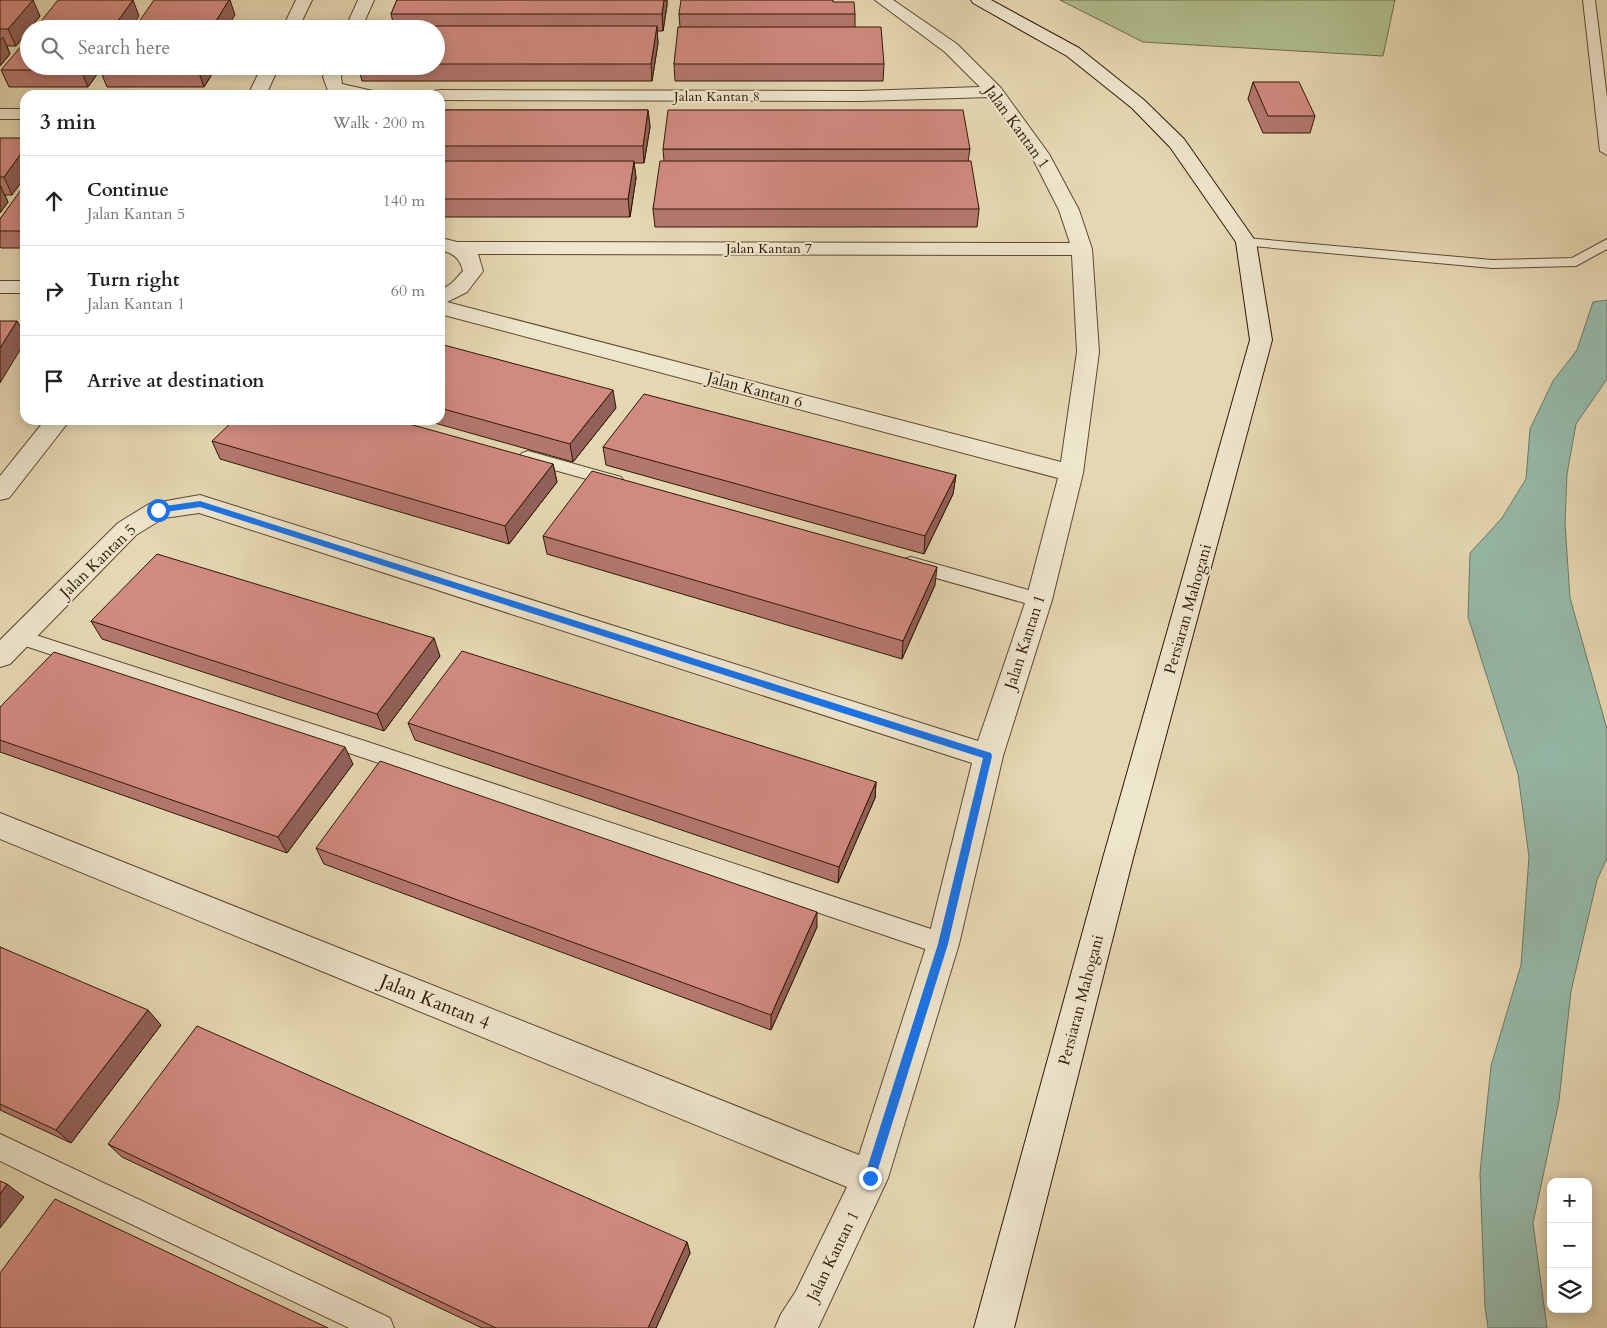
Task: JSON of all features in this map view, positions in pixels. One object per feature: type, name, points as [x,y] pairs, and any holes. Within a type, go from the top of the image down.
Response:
[{"type":"street","points":[[294,20],[304,0]]},
{"type":"street","points":[[357,20],[366,0]]},
{"type":"street","name":"Jalan Kantan 1","points":[[796,1328],[810,1305],[870,1178],[943,944],[988,756],[1039,600],[1071,473],[1088,352],[1082,249],[1069,210],[1040,154],[994,92],[951,48],[883,0]]},
{"type":"street","name":"Persiaran Mahogani","points":[[979,0],[1073,52],[1138,104],[1177,143],[1246,242],[1261,340],[1118,858],[994,1328]]},
{"type":"street","points":[[259,90],[267,75]]},
{"type":"street","points":[[333,75],[334,87],[346,90]]},
{"type":"street","name":"Jalan Kantan 8","points":[[445,95],[861,96],[994,92]]},
{"type":"street","points":[[0,114],[20,114]]},
{"type":"street","points":[[445,296],[464,285],[473,271],[470,258],[449,246]]},
{"type":"street","name":"Jalan Kantan 7","points":[[449,246],[1082,249]]},
{"type":"street","points":[[0,287],[20,287]]},
{"type":"street","name":"Jalan Kantan 6","points":[[445,308],[1071,473]]},
{"type":"street","points":[[0,492],[54,425]]},
{"type":"street","name":"Jalan Kantan 5","points":[[20,637],[127,529],[158,510],[200,504],[988,756]]},
{"type":"street","points":[[0,657],[20,637]]},
{"type":"street","name":"Jalan Kantan 4","points":[[0,826],[870,1178]]},
{"type":"lane","points":[[1590,0],[1607,151]]},
{"type":"lane","points":[[1246,242],[1492,264],[1576,262],[1607,243]]},
{"type":"lane","points":[[507,452],[631,486]]},
{"type":"lane","points":[[897,560],[1039,600]]},
{"type":"lane","points":[[20,637],[365,750],[943,944]]},
{"type":"lane","points":[[0,1147],[380,1328]]},
{"type":"shaded area","points":[[1060,0],[1395,0],[1383,56],[1143,42]]},
{"type":"shaded area","points":[[1607,300],[1607,379],[1576,424],[1567,474],[1565,523],[1570,598],[1607,729],[1607,858],[1597,880],[1571,991],[1559,1101],[1533,1223],[1547,1328],[1488,1328],[1485,1307],[1480,1173],[1491,1066],[1521,965],[1529,857],[1518,774],[1468,617],[1470,553],[1502,518],[1526,479],[1530,429],[1553,381],[1577,350],[1593,302]]},
{"type":"building","points":[[0,0],[33,0],[8,29],[0,29]]},
{"type":"building","points":[[58,0],[133,0],[119,20],[42,20]]},
{"type":"building","points":[[154,0],[229,0],[217,20],[140,20]]},
{"type":"building","points":[[397,0],[664,0],[662,14],[391,14]]},
{"type":"building","points":[[681,0],[833,0],[833,2],[854,2],[855,14],[679,14]]},
{"type":"building","points":[[445,26],[657,26],[651,64],[445,64]]},
{"type":"building","points":[[678,27],[881,27],[884,64],[674,64]]},
{"type":"building","points":[[20,47],[20,70],[1,70]]},
{"type":"building","points":[[1253,82],[1299,82],[1315,116],[1268,116]]},
{"type":"building","points":[[445,110],[648,110],[643,146],[445,146]]},
{"type":"building","points":[[668,110],[963,110],[970,149],[663,149]]},
{"type":"building","points":[[0,138],[20,138],[20,155],[4,177],[0,177]]},
{"type":"building","points":[[445,161],[634,161],[628,199],[445,199]]},
{"type":"building","points":[[660,161],[971,161],[979,209],[653,209]]},
{"type":"building","points":[[20,191],[20,231],[0,231],[0,219]]},
{"type":"building","points":[[0,321],[17,321],[0,348]]},
{"type":"building","points":[[445,345],[613,390],[570,444],[445,409]]},
{"type":"building","points":[[644,394],[956,475],[925,536],[603,447]]},
{"type":"building","points":[[229,425],[413,425],[553,464],[505,526],[212,441]]},
{"type":"building","points":[[592,471],[937,567],[903,641],[543,536]]},
{"type":"building","points":[[157,554],[434,638],[377,714],[91,621]]},
{"type":"building","points":[[462,651],[876,782],[839,867],[408,723]]},
{"type":"building","points":[[54,652],[345,747],[278,837],[0,740],[0,707]]},
{"type":"building","points":[[380,761],[817,912],[771,1015],[316,848]]},
{"type":"building","points":[[0,947],[148,1010],[56,1130],[0,1104]]},
{"type":"building","points":[[197,1026],[687,1242],[648,1328],[496,1328],[108,1144]]},
{"type":"building","points":[[0,1181],[7,1184],[0,1194]]},
{"type":"building","points":[[55,1199],[328,1328],[0,1328],[0,1273]]},
{"type":"route","points":[[158,510],[200,504],[988,756],[943,944],[870,1178]]}]
